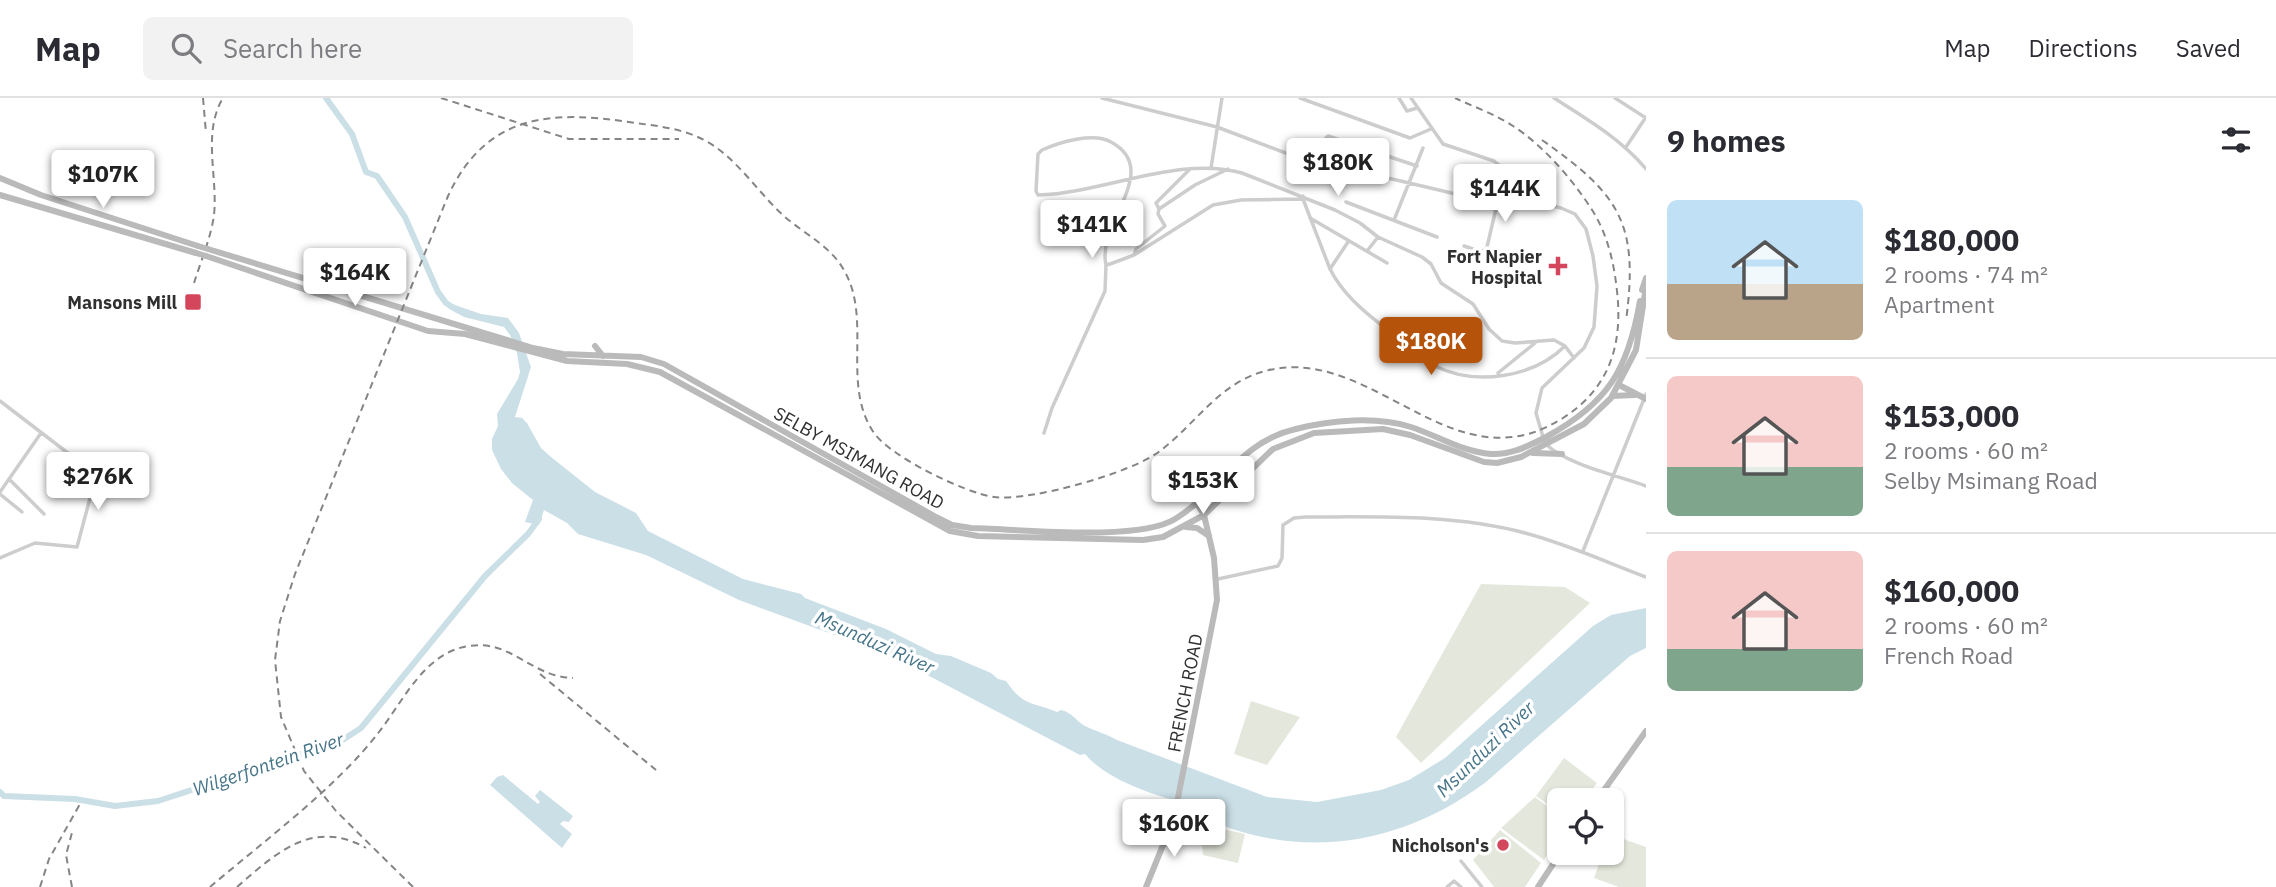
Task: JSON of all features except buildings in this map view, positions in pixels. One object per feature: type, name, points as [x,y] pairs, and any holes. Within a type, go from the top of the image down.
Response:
[{"type":"main road","name":"SELBY MSIMANG ROAD","points":[[0,178],[41,195],[428,331],[465,334],[509,343]]},
{"type":"main road","name":"SELBY MSIMANG ROAD","points":[[0,195],[197,249]]},
{"type":"main road","name":"SELBY MSIMANG ROAD","points":[[207,253],[567,360],[638,365],[669,376],[950,531],[978,536],[1143,540],[1163,537],[1186,527],[1204,515],[1273,449],[1314,433],[1371,428],[1394,430],[1490,462],[1504,462],[1559,439],[1595,415],[1619,385],[1636,350],[1646,287]]},
{"type":"main road","name":"SELBY MSIMANG ROAD","points":[[534,351],[640,357],[664,364],[952,525],[971,528],[1140,531],[1167,524],[1196,502],[1249,450],[1274,436],[1298,428],[1367,421],[1392,423],[1414,428],[1472,451],[1499,454],[1521,449],[1586,412],[1613,382],[1631,346],[1644,308],[1646,278]]},
{"type":"main road","points":[[594,346],[603,356]]},
{"type":"main road","points":[[575,355],[591,359],[593,363]]},
{"type":"main road","points":[[1619,385],[1644,397]]},
{"type":"main road","points":[[1612,396],[1644,397]]},
{"type":"main road","points":[[1530,453],[1560,453],[1559,439]]},
{"type":"main road","name":"FRENCH ROAD","points":[[1146,887],[1174,818],[1216,612],[1218,579],[1204,515],[1196,502]]},
{"type":"main road","points":[[1186,527],[1198,529],[1209,536]]},
{"type":"main road","points":[[1606,788],[1646,731]]},
{"type":"main road","points":[[1538,887],[1552,865]]},
{"type":"street","points":[[1102,98],[1217,127],[1315,164],[1460,195],[1499,196],[1532,201],[1572,212],[1583,223],[1588,235],[1597,286],[1595,322],[1589,340],[1574,358],[1550,378],[1539,395],[1536,413],[1547,445],[1560,453],[1646,486]]},
{"type":"street","points":[[1211,167],[1222,98]]},
{"type":"street","points":[[1300,98],[1410,138],[1431,129]]},
{"type":"street","points":[[1399,98],[1407,111],[1418,108]]},
{"type":"street","points":[[1411,98],[1431,129],[1447,147],[1499,164],[1532,201]]},
{"type":"street","points":[[1555,98],[1626,147],[1646,169]]},
{"type":"street","points":[[1615,98],[1646,117],[1626,147]]},
{"type":"street","points":[[1315,164],[1324,140],[1331,136],[1417,166]]},
{"type":"street","points":[[1044,433],[1052,408],[1105,291],[1105,245],[1132,180],[1125,152],[1101,138],[1046,148],[1038,154],[1038,195],[1132,180],[1190,170],[1211,167],[1228,169],[1349,217],[1378,237],[1428,261],[1441,283],[1473,304],[1489,330],[1502,341],[1515,343],[1553,340],[1565,346],[1574,358]]},
{"type":"street","points":[[1394,220],[1423,148]]},
{"type":"street","points":[[1159,209],[1195,185],[1228,169]]},
{"type":"street","points":[[1135,255],[1134,251],[1165,226],[1158,214],[1156,203],[1190,170]]},
{"type":"street","points":[[1464,246],[1482,252],[1487,247],[1499,196]]},
{"type":"street","points":[[1303,197],[1330,269],[1341,288],[1434,365],[1457,374],[1497,375],[1523,372],[1550,358],[1565,346]]},
{"type":"street","points":[[1106,265],[1135,255],[1213,205],[1241,200],[1303,197]]},
{"type":"street","points":[[1346,202],[1437,237]]},
{"type":"street","points":[[1310,218],[1387,263]]},
{"type":"street","points":[[1367,251],[1378,237]]},
{"type":"street","points":[[1330,269],[1348,242]]},
{"type":"street","points":[[1497,375],[1538,341]]},
{"type":"street","points":[[1583,551],[1644,397]]},
{"type":"street","points":[[0,401],[96,472],[76,547],[35,543],[1,556]]},
{"type":"street","points":[[22,512],[0,493],[26,450],[41,433]]},
{"type":"street","points":[[51,476],[66,452]]},
{"type":"street","points":[[0,480],[7,481],[44,514]]},
{"type":"street","points":[[1218,579],[1278,566],[1282,558],[1281,528],[1297,517],[1441,519],[1520,531],[1583,551],[1646,577]]},
{"type":"street","points":[[1461,861],[1482,887]]},
{"type":"street","points":[[1447,887],[1452,881],[1461,887]]},
{"type":"shaded area","points":[[1481,584],[1565,587],[1590,603],[1421,763],[1396,737]]},
{"type":"shaded area","points":[[1251,701],[1300,717],[1267,765],[1234,754]]},
{"type":"shaded area","points":[[1564,758],[1597,783],[1593,788],[1547,788],[1547,804],[1536,796]]},
{"type":"shaded area","points":[[1535,797],[1547,806],[1547,855],[1544,860],[1501,828]]},
{"type":"shaded area","points":[[1200,824],[1245,834],[1238,863],[1203,855]]},
{"type":"shaded area","name":"Nicholson's","points":[[1500,830],[1541,863],[1525,887],[1494,887],[1473,860]]},
{"type":"shaded area","points":[[1624,839],[1646,847],[1646,887],[1619,887],[1594,878],[1598,865],[1624,865]]},
{"type":"water","points":[[452,304],[481,314],[508,318],[519,333],[531,367],[515,417],[522,418],[527,423],[541,448],[551,457],[595,492],[636,513],[648,531],[743,579],[801,594],[805,598],[886,629],[936,654],[951,656],[991,673],[1006,681],[1028,702],[1057,712],[1065,711],[1085,726],[1117,740],[1267,797],[1317,802],[1381,790],[1409,780],[1445,758],[1593,626],[1611,615],[1646,608],[1646,648],[1630,656],[1486,782],[1429,816],[1368,837],[1337,842],[1272,839],[1236,830],[1220,824],[1197,806],[1151,793],[1120,780],[1085,754],[1080,755],[889,655],[739,600],[646,555],[578,534],[567,523],[544,510],[539,525],[525,522],[533,500],[512,483],[501,469],[492,450],[492,439],[498,426],[497,414],[520,372],[517,353],[504,327],[464,317],[448,308]]},
{"type":"water","points":[[503,775],[538,804],[540,802],[535,796],[540,790],[573,816],[569,822],[563,821],[560,824],[572,834],[562,848],[490,785]]},
{"type":"waterway","name":"Msunduzi River","points":[[326,98],[352,134],[366,172],[377,176],[405,217],[438,292],[446,303],[457,310]]},
{"type":"waterway","name":"Wilgerfontein River","points":[[0,792],[4,796],[75,799],[115,806],[158,801],[341,741],[361,728],[485,576],[528,534],[539,519]]},
{"type":"railway","points":[[203,98],[206,133]]},
{"type":"railway","points":[[194,283],[214,215],[213,126],[223,98]]},
{"type":"railway","points":[[441,98],[569,139],[679,139]]},
{"type":"railway","points":[[413,887],[336,811],[304,771],[281,717],[275,660],[280,621],[295,574],[448,196],[464,168],[482,147],[503,133],[526,123],[577,117],[653,125],[698,137],[717,148],[785,217],[826,248],[845,272],[853,291],[856,311],[859,394],[864,414],[874,433],[896,453],[948,481],[981,494],[1010,497],[1079,484],[1104,477],[1146,459],[1160,451],[1236,383],[1269,370],[1302,368],[1333,373],[1451,428],[1481,436],[1512,437],[1532,433],[1557,422],[1579,406],[1602,379],[1610,363],[1618,329],[1616,281],[1603,231],[1594,213],[1558,165],[1525,134],[1492,114],[1455,98]]},
{"type":"railway","points":[[1542,140],[1590,178],[1618,214],[1626,235],[1629,259],[1626,321]]},
{"type":"railway","points":[[210,887],[299,813],[342,773],[379,732],[417,679],[440,657],[454,650],[484,645],[509,653],[545,672],[573,678]]},
{"type":"railway","points":[[540,674],[656,770]]},
{"type":"railway","points":[[40,887],[49,859],[80,804]]},
{"type":"railway","points":[[72,887],[66,855],[73,829]]},
{"type":"railway","points":[[237,887],[281,852],[312,838],[347,840],[366,848]]},
{"type":"place","name":"Fort Napier Hospital","points":[[1558,266]]},
{"type":"place","name":"Mansons Mill","points":[[193,302]]},
{"type":"place","name":"Nicholson's","points":[[1503,845]]}]
